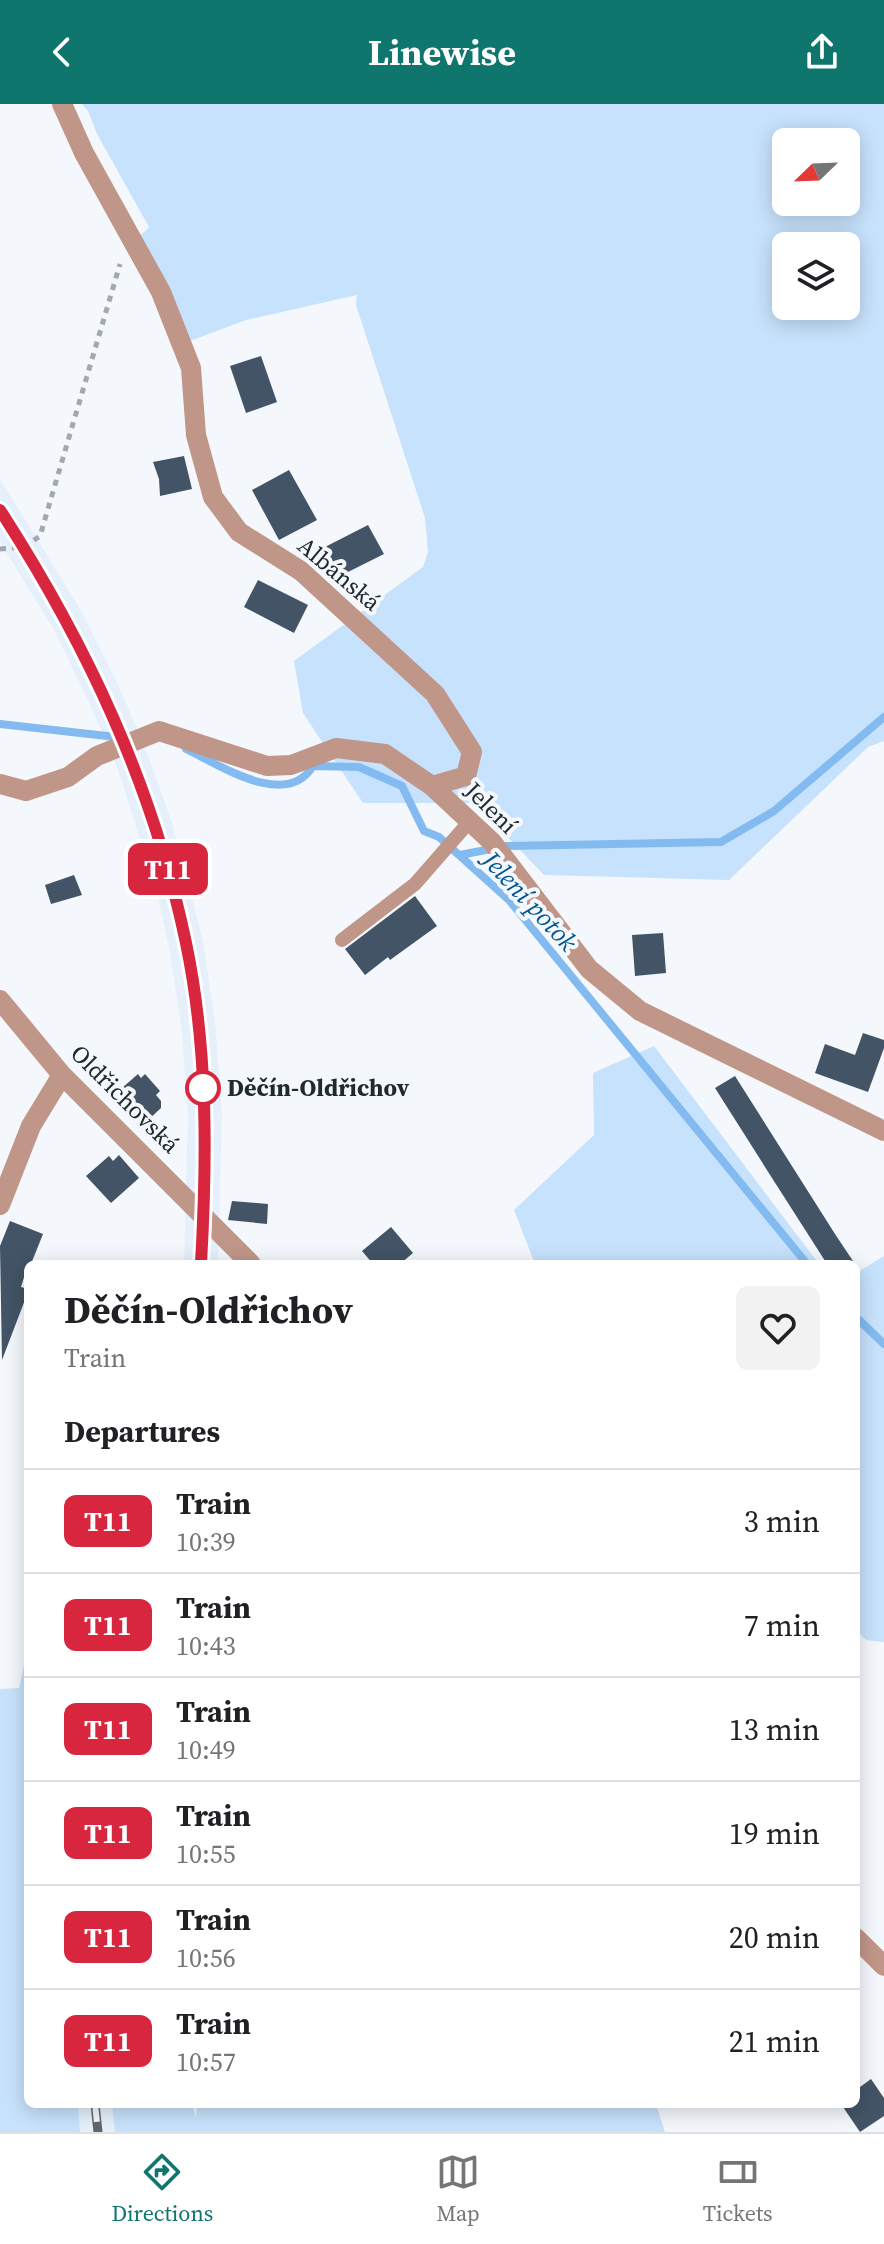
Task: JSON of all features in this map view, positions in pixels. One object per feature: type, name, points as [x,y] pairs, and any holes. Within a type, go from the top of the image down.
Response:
[{"type":"street","points":[[62,104],[84,153],[129,234]]},
{"type":"street","name":"Albánská","points":[[129,234],[161,292],[191,368],[196,435],[213,497],[239,532],[301,571],[435,694],[472,752],[466,776],[432,786]]},
{"type":"street","name":"Jelení","points":[[0,784],[26,791],[68,777],[97,756],[159,731],[267,766],[291,765],[336,748],[385,754],[432,786],[492,842],[589,969],[640,1011],[884,1131]]},
{"type":"street","name":"Oldřichovská","points":[[0,1000],[62,1075],[247,1260]]},
{"type":"street","points":[[0,1205],[31,1126],[62,1075]]},
{"type":"street","points":[[860,1942],[884,1966]]},
{"type":"lane","points":[[342,940],[415,884],[470,821]]},
{"type":"path","points":[[0,549],[24,547],[40,536],[129,234]]},
{"type":"shaded area","points":[[82,104],[884,104],[884,741],[868,747],[729,880],[544,875],[475,803],[363,803],[303,713],[294,661],[423,567],[428,552],[425,518],[356,305],[357,295],[246,320],[190,341],[170,288],[139,237],[149,227]]},
{"type":"shaded area","points":[[0,479],[82,612],[120,689],[172,823],[203,942],[215,1020],[222,1112],[218,1260],[184,1260],[188,1113],[181,1024],[158,897],[118,770],[89,702],[53,628],[0,542]]},
{"type":"shaded area","points":[[654,1046],[816,1260],[533,1260],[514,1210],[594,1135],[593,1073]]},
{"type":"shaded area","points":[[884,1256],[884,1642],[866,1640],[860,1634],[860,1271]]},
{"type":"shaded area","points":[[24,1665],[24,2108],[78,2108],[80,2132],[0,2132],[0,1689],[19,1688]]},
{"type":"shaded area","points":[[78,2108],[112,2108],[115,2132],[80,2132]]},
{"type":"shaded area","points":[[112,2108],[193,2108],[196,2117],[197,2108],[657,2108],[665,2132],[115,2132]]},
{"type":"building","points":[[261,356],[277,402],[246,413],[230,366]]},
{"type":"building","points":[[184,456],[192,489],[160,496],[159,479],[153,462]]},
{"type":"building","points":[[289,470],[317,520],[279,540],[252,490]]},
{"type":"building","points":[[368,525],[384,554],[340,576],[325,547]]},
{"type":"building","points":[[258,580],[308,605],[294,633],[244,607]]},
{"type":"building","points":[[74,875],[82,895],[51,904],[45,885]]},
{"type":"building","points":[[415,896],[437,926],[365,975],[345,949]]},
{"type":"building","points":[[663,933],[666,973],[635,976],[632,935]]},
{"type":"building","points":[[863,1033],[884,1040],[868,1092],[815,1073],[825,1044],[855,1055]]},
{"type":"building","points":[[138,1074],[141,1078],[145,1074],[160,1091],[156,1095],[161,1101],[161,1108],[146,1122],[138,1122],[114,1095]]},
{"type":"building","points":[[735,1076],[852,1260],[824,1260],[715,1088]]},
{"type":"building","points":[[119,1155],[139,1178],[111,1203],[86,1176],[109,1156],[113,1161]]},
{"type":"building","points":[[232,1201],[268,1204],[267,1224],[228,1220]]},
{"type":"building","points":[[10,1221],[43,1234],[33,1260],[24,1260],[21,1287],[24,1288],[24,1302],[2,1360],[0,1246]]},
{"type":"building","points":[[391,1227],[413,1253],[405,1260],[370,1260],[362,1251]]},
{"type":"building","points":[[871,2079],[884,2098],[884,2116],[860,2132],[844,2108],[860,2108],[860,2087]]},
{"type":"waterway","points":[[460,855],[506,846],[721,842],[774,811],[884,717]]},
{"type":"waterway","name":"Jelení potok","points":[[0,724],[125,738]]},
{"type":"waterway","name":"Jelení potok","points":[[186,749],[234,773],[270,784],[287,784],[301,779],[313,766],[359,767],[402,786],[424,831],[439,837],[509,900],[804,1260]]},
{"type":"waterway","name":"Jelení potok","points":[[860,1321],[884,1344]]},
{"type":"railway","points":[[0,510],[61,612],[113,718],[136,772],[172,885],[193,983],[202,1062],[205,1143],[201,1260]]},
{"type":"railway","points":[[95,2108],[98,2132]]},
{"type":"train","name":"T11","points":[[0,510],[68,620],[105,696],[134,764],[174,892],[198,1022],[205,1113],[201,1260]]},
{"type":"place","name":"Děčín-Oldřichov","points":[[203,1088]]}]
